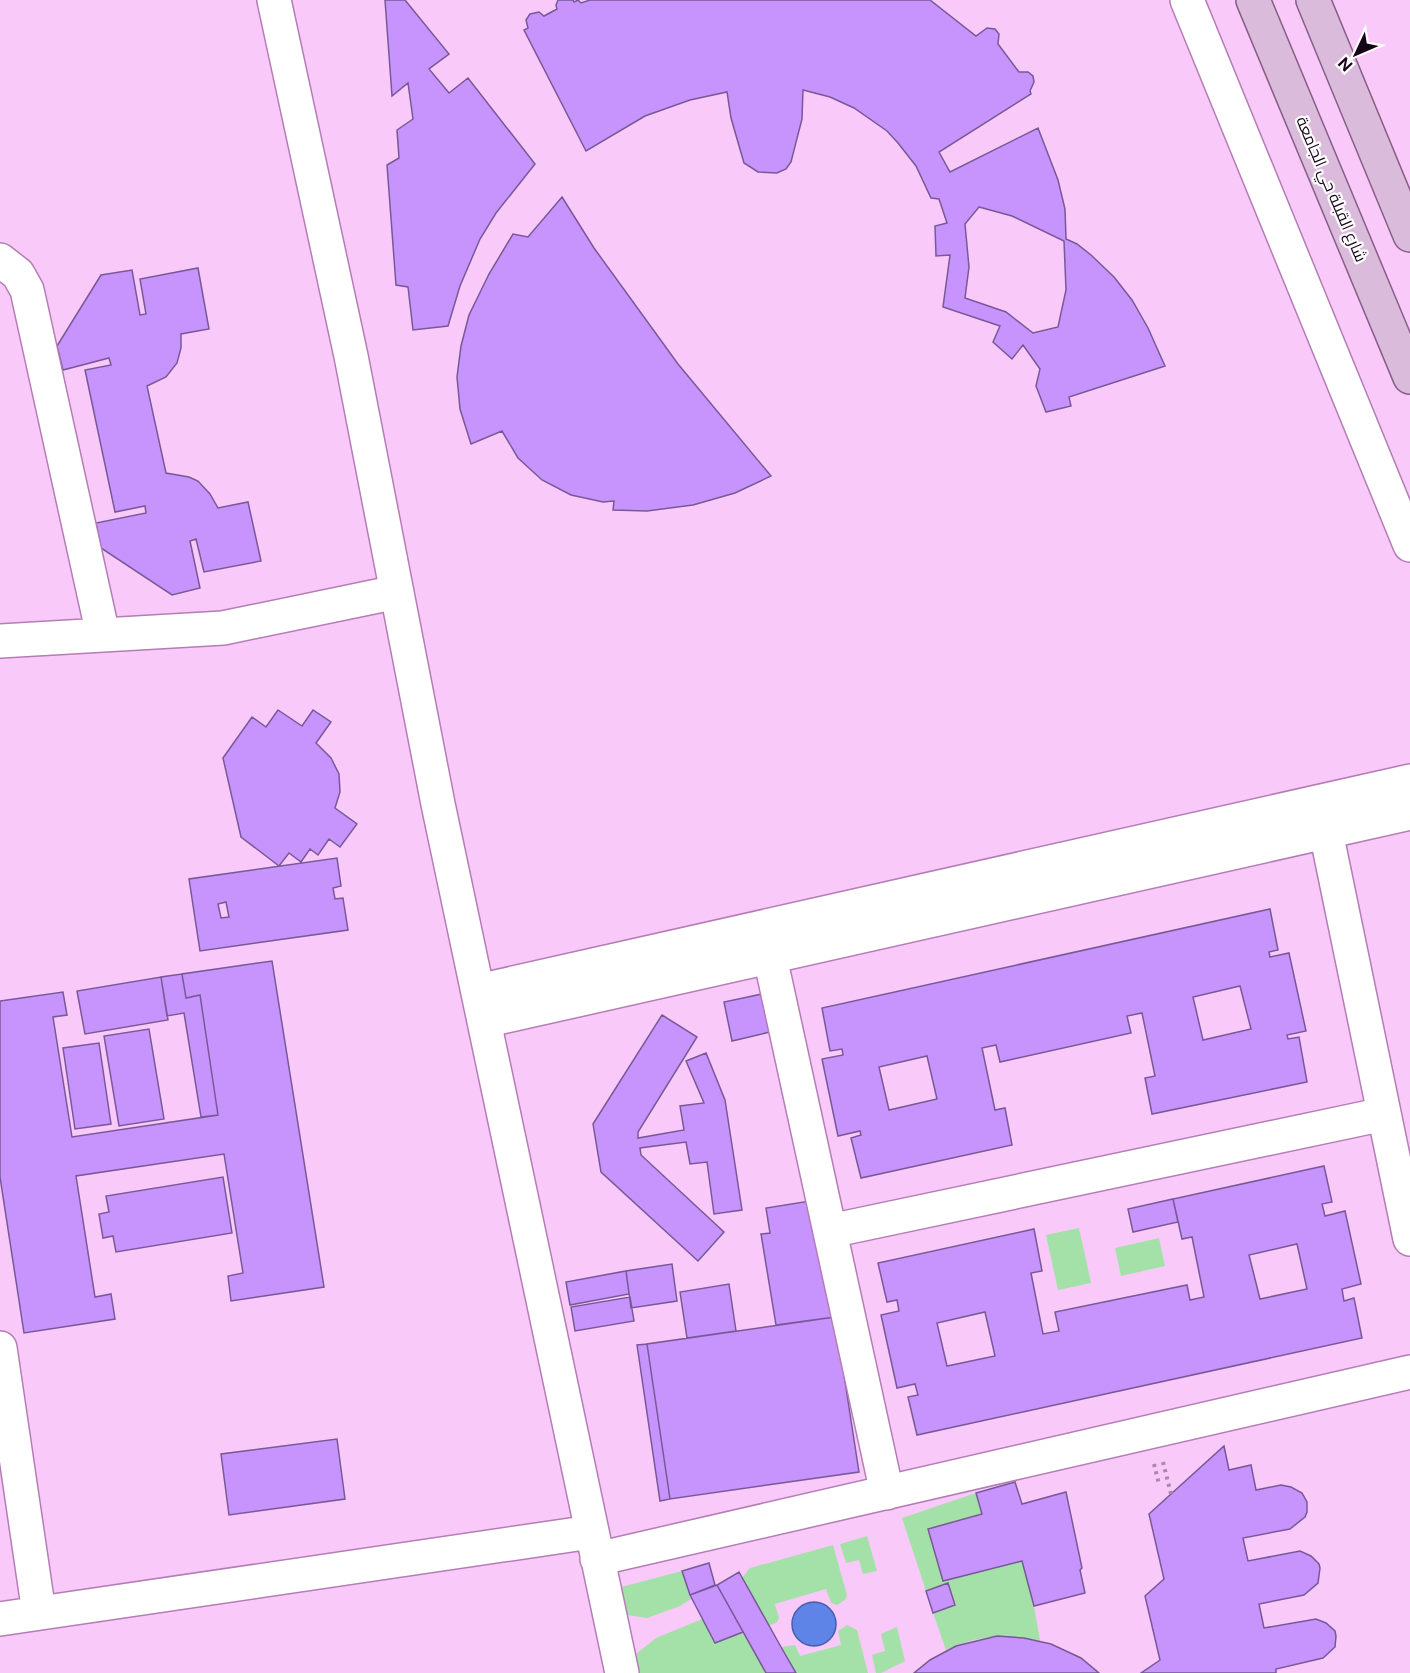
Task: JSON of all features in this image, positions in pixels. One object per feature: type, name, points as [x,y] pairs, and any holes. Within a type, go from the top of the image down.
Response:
[{"type":"main road","name":"شارع القبلة حي الجامعة","points":[[1253,0],[1410,377]]},
{"type":"main road","points":[[1313,0],[1409,230]]},
{"type":"lane","points":[[274,0],[348,345],[438,804],[621,1673]]},
{"type":"lane","points":[[1186,0],[1410,545]]},
{"type":"lane","points":[[0,260],[18,274],[27,290],[103,635]]},
{"type":"lane","points":[[0,642],[223,628],[397,592]]},
{"type":"lane","points":[[481,1006],[1410,781]]},
{"type":"lane","points":[[481,1006],[770,957],[1410,813]]},
{"type":"lane","points":[[1326,832],[1410,1239]]},
{"type":"lane","points":[[770,957],[887,1493]]},
{"type":"lane","points":[[830,1231],[1384,1114]]},
{"type":"lane","points":[[0,1348],[39,1613]]},
{"type":"lane","points":[[0,1619],[594,1546],[887,1493],[1410,1372]]},
{"type":"path","points":[[1159,1484],[1154,1463],[1163,1461],[1171,1494]]},
{"type":"green space","points":[[1079,1228],[1091,1283],[1058,1290],[1046,1235]]},
{"type":"green space","points":[[1159,1238],[1165,1266],[1121,1276],[1115,1248]]},
{"type":"green space","points":[[976,1493],[982,1514],[928,1529],[943,1581],[1022,1561],[1034,1606],[1040,1641],[1016,1637],[992,1637],[969,1641],[946,1650],[933,1613],[955,1605],[947,1584],[926,1591],[902,1518]]},
{"type":"green space","points":[[867,1536],[877,1571],[863,1574],[859,1560],[846,1563],[840,1544]]},
{"type":"green space","points":[[833,1545],[847,1595],[845,1600],[837,1605],[831,1603],[826,1589],[775,1604],[779,1618],[777,1622],[769,1626],[742,1578],[750,1568]]},
{"type":"green space","points":[[682,1571],[691,1599],[680,1606],[647,1618],[627,1615],[621,1587]]},
{"type":"green space","points":[[702,1619],[715,1642],[743,1632],[766,1673],[640,1673],[636,1654],[656,1638]]},
{"type":"green space","points":[[847,1625],[857,1630],[868,1673],[796,1673],[781,1647],[795,1645],[800,1656],[841,1645],[838,1631]]},
{"type":"green space","points":[[897,1627],[905,1661],[881,1673],[876,1673],[872,1655],[885,1651],[881,1634]]},
{"type":"water","points":[[814,1602],[823,1603],[830,1608],[835,1615],[835,1633],[830,1640],[823,1645],[814,1646],[805,1645],[798,1640],[793,1633],[792,1624],[793,1615],[798,1608],[805,1603]]},
{"type":"building","points":[[385,0],[405,0],[449,54],[429,69],[449,93],[468,78],[535,164],[496,213],[480,239],[460,286],[448,326],[413,330],[408,287],[396,285],[387,165],[399,158],[397,130],[413,119],[408,83],[392,96]]},
{"type":"building","points":[[558,0],[573,0],[574,2],[578,0],[581,3],[590,0],[930,0],[976,36],[987,28],[995,29],[999,34],[998,44],[1019,72],[1028,72],[1033,76],[1031,94],[939,152],[950,172],[1038,128],[1058,180],[1065,209],[1066,239],[1091,255],[1114,277],[1132,300],[1165,366],[1069,397],[1071,406],[1046,412],[1036,386],[1040,369],[1023,345],[1012,359],[993,342],[1000,326],[943,307],[950,255],[936,256],[935,226],[947,223],[939,199],[931,198],[916,166],[887,131],[854,108],[830,97],[803,90],[802,119],[791,162],[786,169],[777,173],[758,172],[744,163],[731,118],[727,92],[690,100],[645,116],[586,151],[524,30],[528,28],[526,20],[530,14],[539,12],[544,16],[557,9]],"holes":[[[979,207],[1012,216],[1064,241],[1066,290],[1058,327],[1033,333],[1006,312],[965,298],[969,267],[965,224]]]},
{"type":"building","points":[[562,197],[594,248],[678,364],[771,476],[735,493],[693,505],[647,511],[613,510],[614,501],[603,502],[571,495],[542,480],[518,458],[502,431],[471,444],[460,409],[457,377],[461,346],[469,315],[489,274],[513,234],[528,237]]},
{"type":"building","points":[[198,268],[209,329],[181,334],[181,348],[177,363],[166,377],[147,386],[166,473],[198,481],[210,494],[218,508],[248,502],[261,561],[204,572],[196,539],[190,541],[200,588],[172,595],[101,548],[96,523],[146,513],[145,506],[115,512],[85,370],[111,365],[109,358],[63,370],[57,346],[101,275],[132,270],[140,315],[146,314],[140,279]]},
{"type":"building","points":[[278,710],[302,726],[313,710],[331,722],[316,743],[331,758],[339,774],[340,792],[335,808],[357,824],[340,847],[329,839],[318,855],[310,849],[301,862],[289,853],[279,866],[241,837],[223,758],[252,717],[266,727]]},
{"type":"building","points":[[337,858],[341,886],[333,888],[335,899],[343,898],[348,930],[200,951],[189,879]],"holes":[[[226,902],[229,917],[221,918],[218,904]]]},
{"type":"building","points":[[1270,909],[1278,950],[1269,952],[1270,957],[1289,953],[1306,1031],[1287,1035],[1288,1039],[1299,1037],[1307,1082],[1152,1114],[1145,1078],[1155,1076],[1142,1013],[1127,1016],[1131,1033],[1000,1062],[996,1045],[982,1048],[995,1110],[1005,1108],[1012,1145],[861,1178],[851,1138],[861,1135],[860,1131],[838,1136],[822,1059],[843,1055],[842,1049],[830,1051],[822,1008]],"holes":[[[1240,986],[1251,1029],[1203,1040],[1193,997]],[[927,1056],[937,1099],[889,1110],[879,1067]]]},
{"type":"building","points":[[272,961],[324,1287],[231,1301],[228,1276],[243,1273],[224,1154],[76,1176],[95,1297],[111,1294],[115,1319],[24,1333],[0,1177],[0,1001],[63,992],[67,1015],[53,1017],[72,1137],[218,1115],[200,995],[186,998],[182,974]]},
{"type":"building","points":[[182,974],[186,998],[200,995],[218,1115],[201,1117],[184,1013],[167,1016],[161,977]]},
{"type":"building","points":[[161,977],[168,1020],[85,1034],[77,991]]},
{"type":"building","points":[[762,994],[770,1032],[732,1041],[724,1002]]},
{"type":"building","points":[[662,1015],[697,1037],[638,1132],[638,1138],[684,1130],[680,1106],[704,1103],[686,1061],[706,1053],[725,1100],[742,1210],[714,1214],[707,1162],[690,1164],[686,1142],[640,1148],[641,1155],[724,1232],[698,1261],[601,1172],[593,1124]]},
{"type":"building","points":[[149,1029],[164,1119],[119,1126],[104,1036]]},
{"type":"building","points":[[99,1043],[111,1124],[75,1129],[63,1048]]},
{"type":"building","points":[[1324,1166],[1332,1202],[1322,1204],[1325,1216],[1345,1211],[1361,1284],[1342,1289],[1344,1301],[1354,1298],[1362,1338],[917,1435],[908,1397],[918,1395],[915,1384],[897,1388],[881,1315],[899,1311],[897,1300],[887,1302],[878,1263],[1034,1229],[1042,1271],[1031,1273],[1043,1334],[1059,1331],[1055,1312],[1187,1285],[1190,1300],[1204,1297],[1192,1237],[1182,1239],[1173,1199]],"holes":[[[1297,1244],[1307,1289],[1260,1299],[1249,1255]],[[985,1312],[995,1356],[947,1366],[937,1323]]]},
{"type":"building","points":[[223,1177],[232,1233],[116,1252],[113,1236],[103,1238],[99,1214],[109,1212],[106,1196]]},
{"type":"building","points":[[1173,1199],[1178,1222],[1133,1232],[1128,1209]]},
{"type":"building","points":[[816,1200],[835,1317],[776,1325],[761,1234],[770,1233],[766,1208]]},
{"type":"building","points":[[672,1264],[677,1301],[631,1308],[626,1271]]},
{"type":"building","points":[[626,1271],[629,1294],[570,1305],[566,1282]]},
{"type":"building","points":[[729,1284],[736,1331],[687,1338],[680,1292]]},
{"type":"building","points":[[630,1297],[634,1321],[575,1331],[571,1307]]},
{"type":"building","points":[[835,1317],[859,1472],[670,1499],[647,1344]]},
{"type":"building","points":[[647,1344],[670,1499],[660,1501],[637,1345]]},
{"type":"building","points":[[337,1439],[345,1499],[229,1515],[221,1454]]},
{"type":"building","points":[[1224,1446],[1229,1470],[1251,1465],[1256,1490],[1281,1485],[1291,1487],[1302,1493],[1307,1502],[1305,1517],[1290,1529],[1243,1538],[1248,1561],[1300,1551],[1311,1556],[1320,1568],[1318,1583],[1304,1595],[1259,1604],[1264,1628],[1316,1619],[1326,1623],[1335,1631],[1335,1647],[1323,1658],[1276,1669],[1276,1673],[1141,1673],[1160,1660],[1145,1596],[1164,1579],[1149,1514]]},
{"type":"building","points":[[1015,1482],[1022,1504],[1066,1492],[1085,1593],[1034,1606],[1022,1561],[943,1581],[928,1529],[982,1514],[976,1493]]},
{"type":"building","points":[[709,1563],[715,1585],[690,1595],[682,1571]]},
{"type":"building","points":[[739,1572],[796,1673],[766,1673],[717,1585]]},
{"type":"building","points":[[948,1583],[955,1605],[933,1613],[926,1591]]},
{"type":"building","points":[[717,1585],[743,1632],[715,1643],[690,1595]]},
{"type":"building","points":[[997,1636],[1024,1638],[1051,1644],[1081,1658],[1099,1673],[914,1673],[930,1660],[956,1646]]}]
